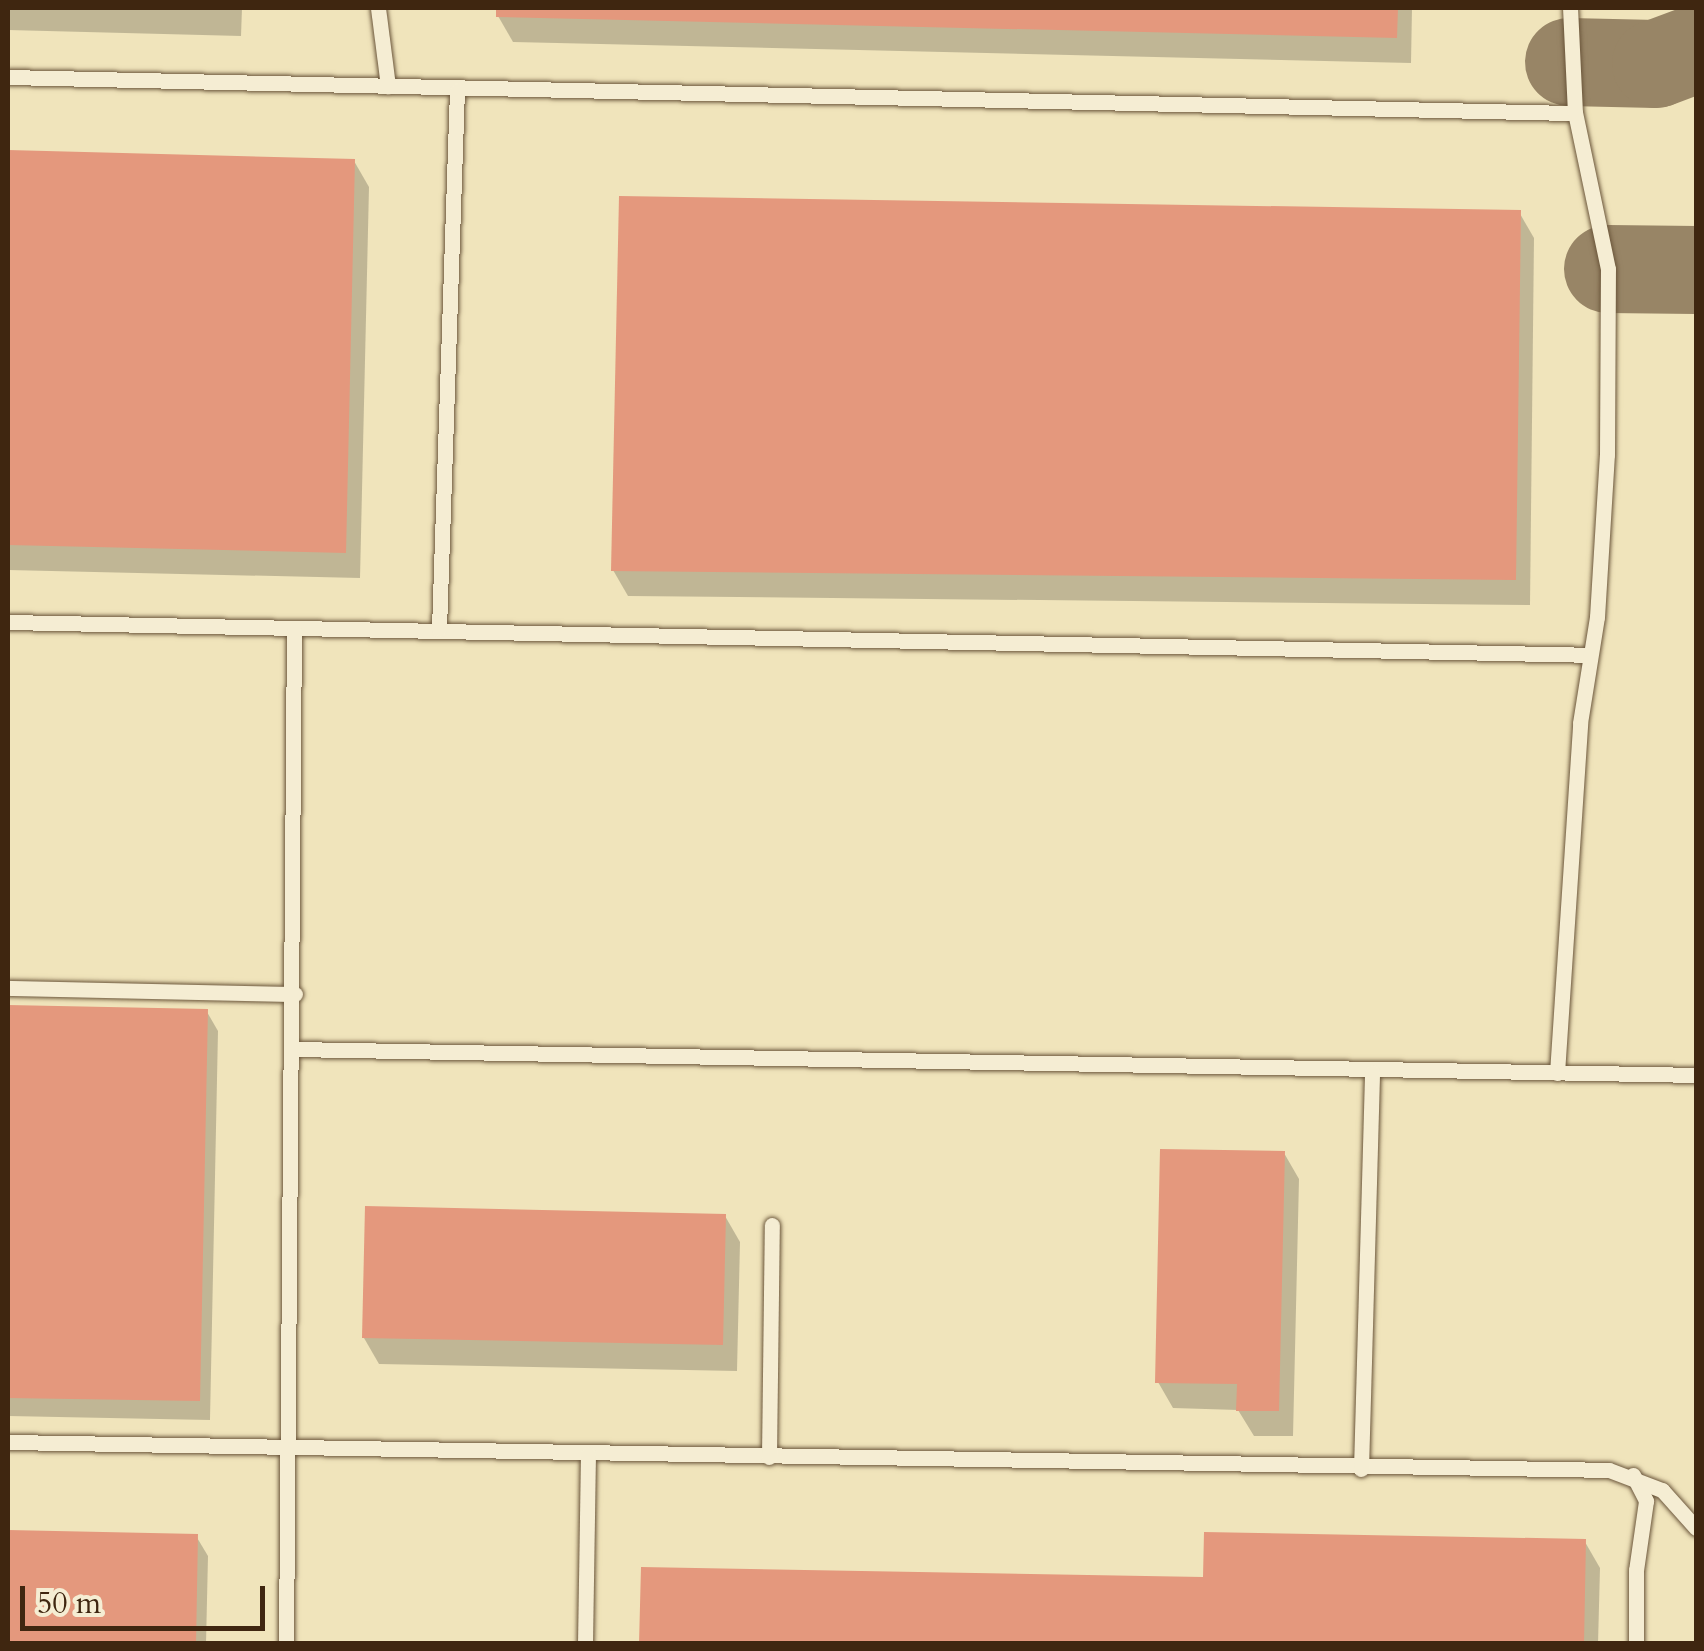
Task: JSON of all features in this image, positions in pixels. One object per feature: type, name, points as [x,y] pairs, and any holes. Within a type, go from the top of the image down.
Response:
[{"type":"lane","points":[[378,8],[388,86]]},
{"type":"lane","points":[[1558,1074],[1580,723],[1598,618],[1608,455],[1608,269],[1575,112],[1570,8]]},
{"type":"lane","points":[[8,77],[1575,112]]},
{"type":"lane","points":[[440,630],[456,90]]},
{"type":"lane","points":[[8,622],[1590,655]]},
{"type":"lane","points":[[286,1644],[295,994],[294,630]]},
{"type":"lane","points":[[8,988],[295,994]]},
{"type":"lane","points":[[294,1048],[1372,1072],[1696,1075]]},
{"type":"lane","points":[[1361,1468],[1372,1072]]},
{"type":"lane","points":[[769,1457],[772,1226]]},
{"type":"lane","points":[[8,1442],[1609,1470],[1633,1475],[1662,1490],[1696,1528]]},
{"type":"lane","points":[[585,1644],[588,1454]]},
{"type":"lane","points":[[1633,1475],[1646,1501],[1636,1570],[1636,1644]]},
{"type":"building","points":[[496,8],[1398,8],[1397,38],[496,17]]},
{"type":"building","points":[[8,150],[355,159],[346,553],[8,545]]},
{"type":"building","points":[[619,196],[1521,210],[1516,580],[611,571]]},
{"type":"building","points":[[8,1005],[208,1009],[200,1401],[8,1398]]},
{"type":"building","points":[[1160,1149],[1285,1151],[1279,1411],[1236,1411],[1237,1384],[1155,1383]]},
{"type":"building","points":[[365,1206],[726,1214],[723,1345],[362,1338]]},
{"type":"building","points":[[8,1530],[198,1534],[196,1644],[8,1644]]},
{"type":"building","points":[[1204,1532],[1586,1539],[1584,1644],[639,1644],[641,1567],[1203,1577]]},
{"type":"taxiway","points":[[1569,62],[1656,64],[1696,49]]},
{"type":"taxiway","points":[[1608,269],[1696,270]]}]
